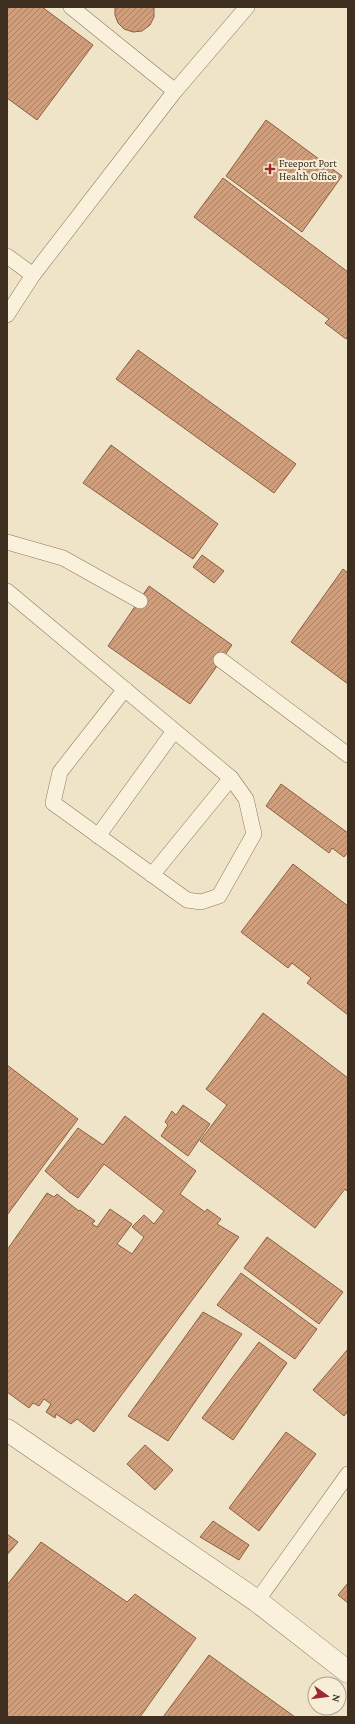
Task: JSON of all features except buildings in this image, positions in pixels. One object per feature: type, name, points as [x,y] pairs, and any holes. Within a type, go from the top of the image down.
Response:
[{"type":"street","points":[[7,1430],[257,1601],[348,1672]]},
{"type":"lane","points":[[71,7],[175,91]]},
{"type":"lane","points":[[7,315],[33,275],[175,91],[247,7]]},
{"type":"lane","points":[[7,256],[33,275]]},
{"type":"lane","points":[[7,542],[63,558],[140,601]]},
{"type":"lane","points":[[7,591],[126,689],[231,778],[246,799],[254,834],[219,896],[201,902],[187,900],[53,803],[60,772],[126,689]]},
{"type":"lane","points":[[221,660],[348,755]]},
{"type":"lane","points":[[98,836],[174,730]]},
{"type":"lane","points":[[152,875],[231,778]]},
{"type":"lane","points":[[257,1601],[348,1474]]},
{"type":"place","name":"Freeport Port Health Office","points":[[270,169]]}]
